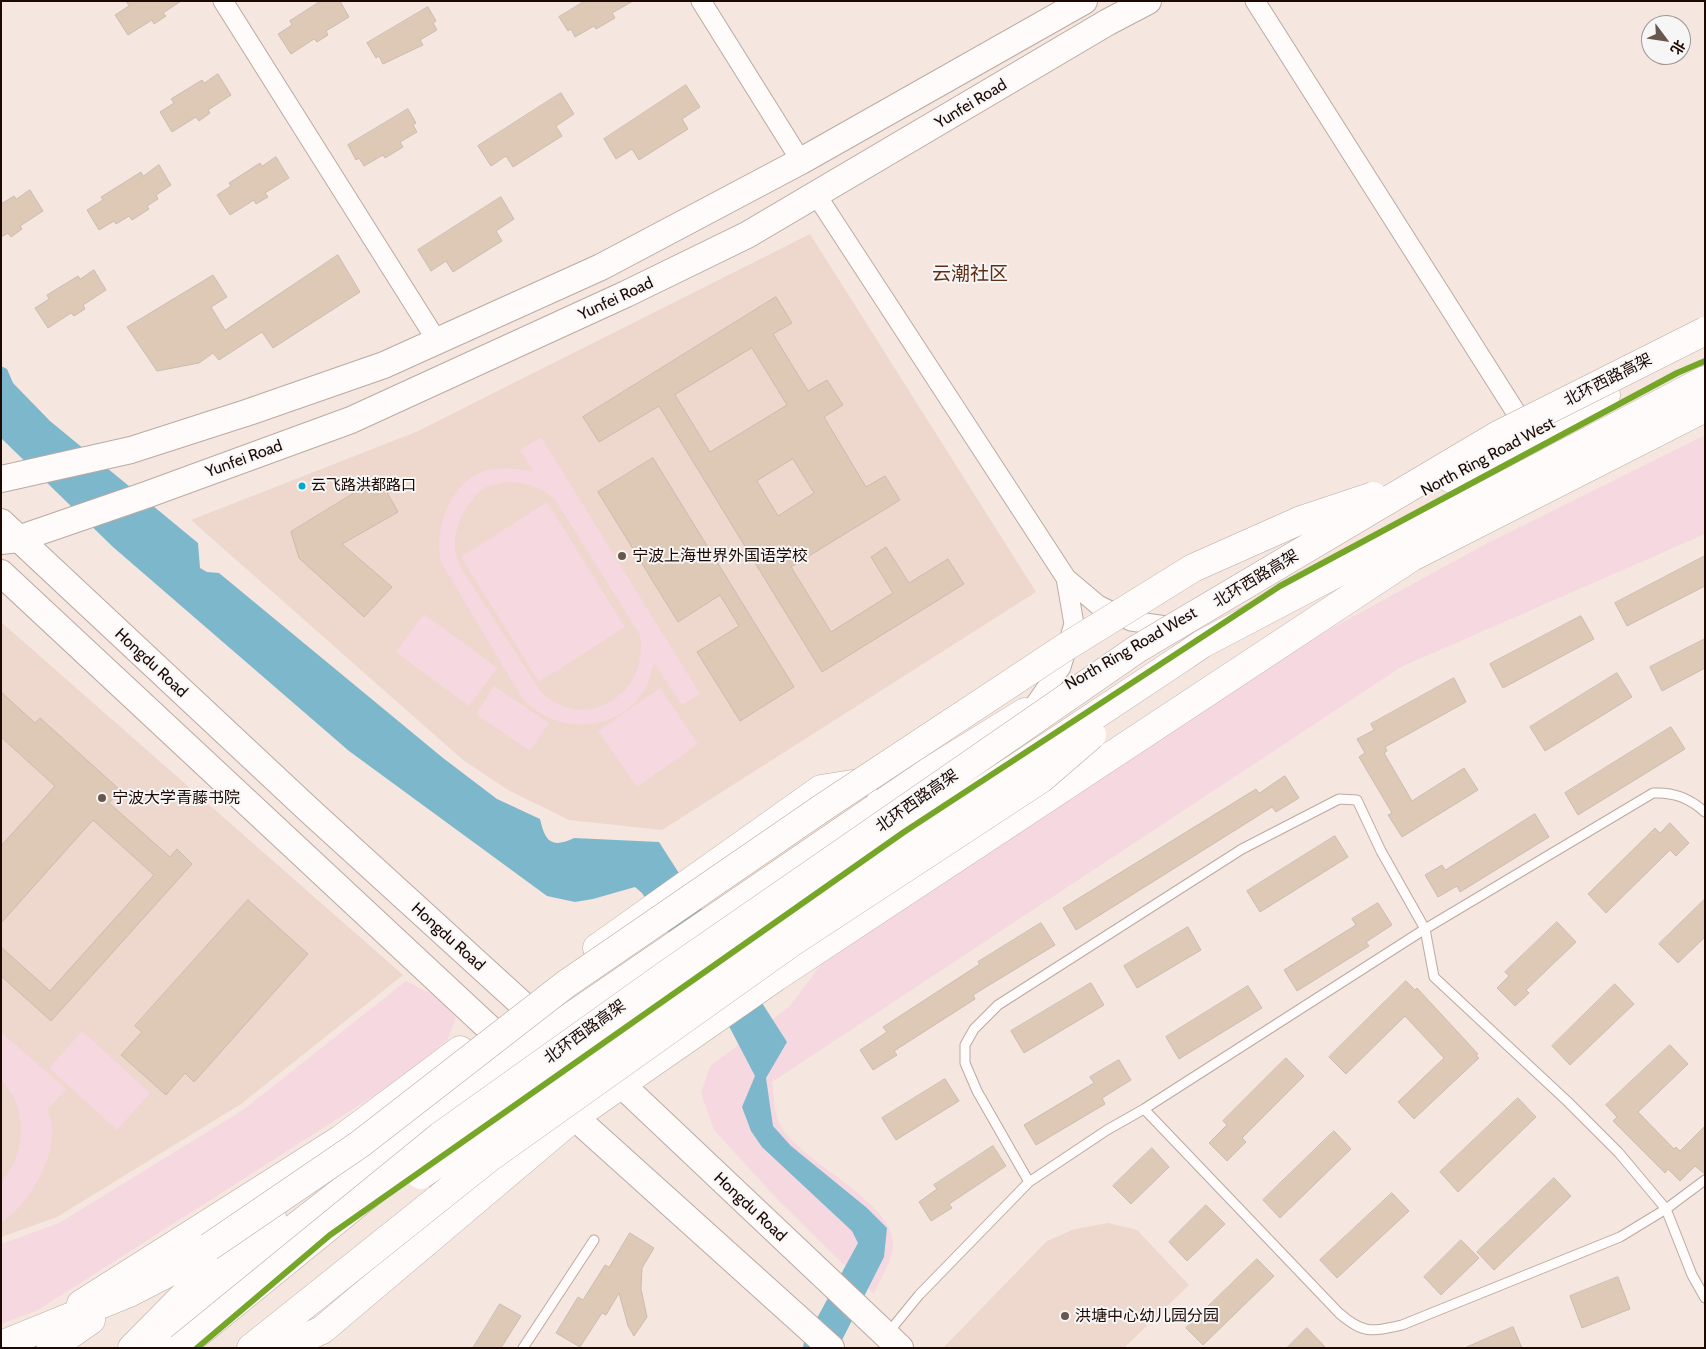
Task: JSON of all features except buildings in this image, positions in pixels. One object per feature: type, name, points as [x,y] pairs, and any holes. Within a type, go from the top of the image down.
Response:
[{"type":"main road","name":"Yunfei Road","points":[[1,479],[118,453],[249,412],[384,365],[601,268],[801,161],[1084,1]]},
{"type":"main road","name":"Yunfei Road","points":[[7,534],[50,528],[351,420],[626,294],[748,235],[817,196],[1108,22],[1148,1]]},
{"type":"main road","name":"北环西路高架","points":[[180,1348],[440,1136],[667,974],[1136,649],[1498,436],[1705,331]]},
{"type":"main road","name":"North Ring Road West","points":[[150,1348],[257,1257],[513,1058],[651,960],[928,772],[1166,626],[1705,344]]},
{"type":"main road","name":"北环西路高架","points":[[207,1348],[435,1163],[928,827],[1202,644],[1705,380]]},
{"type":"main road","points":[[282,1348],[322,1330],[573,1118],[776,977],[1412,557],[1705,408]]},
{"type":"main road","points":[[132,1348],[214,1254],[360,1144],[566,984],[825,806],[1088,633],[1193,568],[1301,520],[1427,478]]},
{"type":"main road","name":"Hongdu Road","points":[[7,534],[552,1031],[622,1085],[886,1335]]},
{"type":"main road","points":[[1,573],[490,1028],[513,1058],[573,1118],[831,1348]]},
{"type":"main road","points":[[251,1348],[490,1158],[791,942],[1041,779],[1182,657]]},
{"type":"main road","points":[[38,1342],[119,1281],[341,1139],[621,930],[821,789],[928,772]]},
{"type":"main road","points":[[1,1345],[38,1342],[129,1293],[214,1254]]},
{"type":"street","points":[[223,1],[437,341]]},
{"type":"street","points":[[700,1],[801,161]]},
{"type":"street","points":[[1255,1],[1530,435]]},
{"type":"street","points":[[817,196],[1066,578],[1098,605],[1130,621],[1166,626]]},
{"type":"street","points":[[1034,706],[1061,667],[1074,624],[1066,578]]},
{"type":"lane","points":[[886,1335],[919,1295],[1030,1182],[1107,1130],[1144,1109],[1424,930],[1653,793],[1669,792],[1692,801],[1705,812]]},
{"type":"lane","points":[[1030,1182],[976,1091],[965,1063],[965,1045],[974,1029],[998,1005],[1242,849],[1339,799],[1356,800],[1381,852],[1424,930],[1434,977],[1574,1107],[1619,1153],[1666,1208],[1692,1275],[1705,1298]]},
{"type":"lane","points":[[1144,1109],[1339,1313],[1355,1327],[1375,1331],[1402,1324],[1620,1237],[1666,1208],[1705,1180]]},
{"type":"lane","points":[[523,1348],[594,1240]]},
{"type":"shaded area","name":"宁波上海世界外国语学校","points":[[810,234],[1036,592],[662,830],[569,820],[508,790],[463,760],[191,520],[416,432]]},
{"type":"shaded area","points":[[1705,435],[1705,534],[1401,667],[772,1082],[777,1119],[790,1138],[807,1154],[867,1201],[882,1217],[891,1234],[891,1258],[874,1294],[779,1201],[714,1130],[701,1093],[710,1066],[789,1007],[820,966],[863,928],[1091,778],[1327,631],[1482,546]]},
{"type":"shaded area","points":[[541,437],[700,694],[682,705],[654,663],[647,686],[633,704],[619,715],[603,721],[586,724],[568,723],[551,719],[536,710],[522,698],[441,562],[439,549],[442,522],[447,509],[453,497],[472,477],[484,471],[503,468],[534,472],[520,450]],"holes":[[[512,482],[537,488],[554,498],[640,635],[640,656],[635,674],[625,690],[611,701],[595,708],[577,709],[559,704],[541,692],[461,568],[455,552],[455,536],[461,517],[468,505],[477,494],[488,486]]]},
{"type":"shaded area","points":[[547,502],[625,627],[539,682],[461,557]]},
{"type":"shaded area","points":[[424,614],[497,668],[469,706],[396,652]]},
{"type":"shaded area","name":"宁波大学青藤书院","points":[[1,622],[403,975],[241,1104],[57,1217],[1,1237]]},
{"type":"shaded area","points":[[494,686],[549,723],[530,751],[476,714]]},
{"type":"shaded area","points":[[660,688],[698,744],[637,787],[598,731]]},
{"type":"shaded area","points":[[406,981],[441,999],[456,1018],[447,1040],[403,1077],[38,1310],[1,1324],[1,1244],[59,1223],[243,1110]]},
{"type":"shaded area","points":[[82,1031],[150,1093],[117,1130],[49,1068]]},
{"type":"shaded area","points":[[1,1032],[66,1089],[47,1110],[52,1124],[52,1139],[42,1172],[23,1203],[1,1223],[1,1184],[15,1161],[20,1143],[21,1127],[19,1111],[13,1096],[1,1078]]},
{"type":"shaded area","name":"洪塘中心幼儿园分园","points":[[1108,1223],[1137,1230],[1189,1285],[1124,1348],[943,1348],[1047,1241],[1075,1229]]},
{"type":"water","points":[[1,366],[7,369],[13,383],[50,421],[198,543],[200,568],[207,572],[219,573],[443,758],[497,799],[540,819],[544,833],[550,841],[560,843],[574,838],[659,842],[787,1042],[766,1078],[773,1126],[791,1146],[867,1208],[887,1228],[884,1257],[838,1348],[803,1348],[804,1342],[858,1243],[852,1231],[762,1147],[751,1131],[742,1107],[755,1076],[719,1007],[642,893],[635,887],[575,902],[547,896],[349,751],[113,547],[1,438]]},
{"type":"transit line","points":[[197,1348],[330,1235],[904,832],[1280,586],[1677,373],[1705,361]]},
{"type":"place","name":"云飞路洪都路口","points":[[302,486]]},
{"type":"place","name":"宁波上海世界外国语学校","points":[[622,556]]},
{"type":"place","name":"宁波大学青藤书院","points":[[102,798]]},
{"type":"place","name":"洪塘中心幼儿园分园","points":[[1065,1316]]},
{"type":"district","name":"云潮社区","points":[[970,274]]}]
